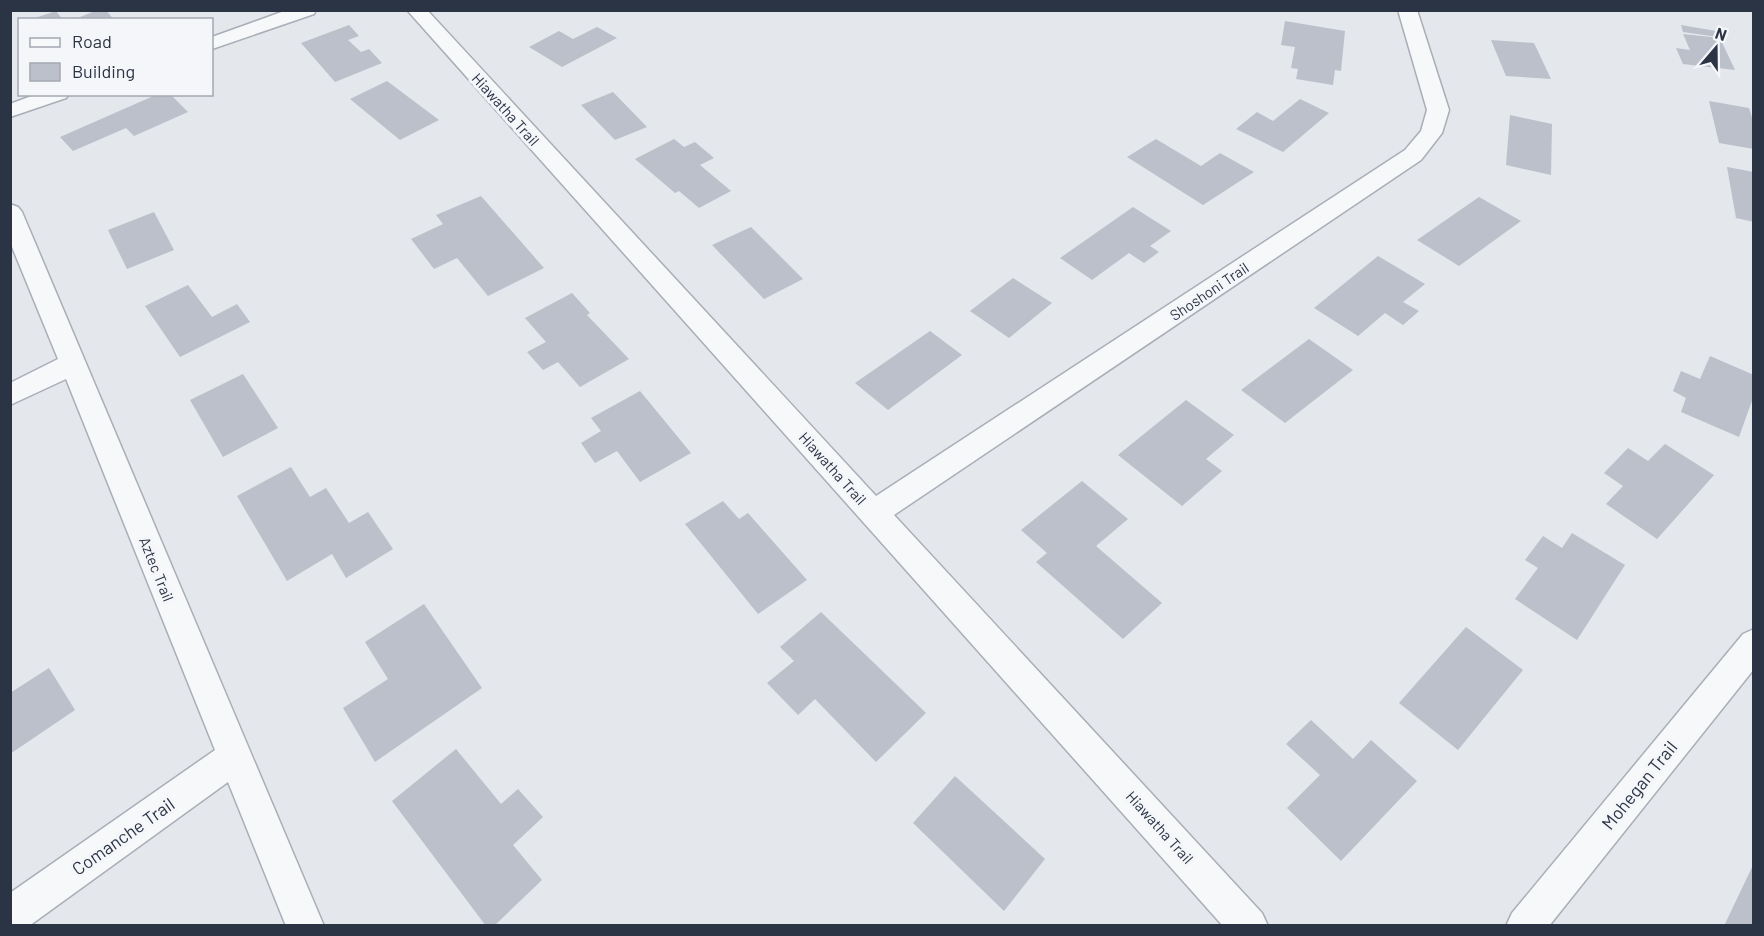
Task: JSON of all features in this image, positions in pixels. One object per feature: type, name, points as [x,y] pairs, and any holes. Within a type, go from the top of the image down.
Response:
[{"type":"street","points":[[213,43],[307,10]]},
{"type":"street","name":"Hiawatha Trail","points":[[416,10],[1249,926]]},
{"type":"street","name":"Shoshoni Trail","points":[[874,513],[1413,156],[1431,133],[1438,110],[1407,10]]},
{"type":"street","points":[[10,111],[53,96]]},
{"type":"street","name":"Aztec Trail","points":[[10,212],[305,926]]},
{"type":"street","points":[[10,395],[73,363]]},
{"type":"street","name":"Mohegan Trail","points":[[1525,926],[1754,644]]},
{"type":"street","name":"Comanche Trail","points":[[10,916],[235,756]]},
{"type":"building","points":[[97,10],[106,10],[112,18],[78,18]]},
{"type":"building","points":[[56,11],[61,18],[35,18]]},
{"type":"building","points":[[1285,21],[1345,31],[1341,71],[1335,70],[1333,85],[1296,79],[1298,69],[1291,68],[1295,47],[1281,45]]},
{"type":"building","points":[[349,25],[359,36],[348,40],[361,52],[369,49],[382,63],[335,82],[301,43]]},
{"type":"building","points":[[1681,25],[1716,31],[1718,37],[1683,32]]},
{"type":"building","points":[[597,27],[617,38],[562,67],[529,47],[559,31],[573,39]]},
{"type":"building","points":[[1683,34],[1720,38],[1735,70],[1683,64],[1676,48],[1690,50]]},
{"type":"building","points":[[1491,40],[1534,43],[1551,79],[1506,76]]},
{"type":"building","points":[[387,81],[439,120],[400,140],[350,99]]},
{"type":"building","points":[[613,92],[647,127],[615,140],[581,105]]},
{"type":"building","points":[[153,96],[172,96],[188,112],[134,136],[126,128],[73,151],[60,137]]},
{"type":"building","points":[[1300,99],[1329,113],[1283,152],[1236,129],[1257,112],[1273,121]]},
{"type":"building","points":[[1709,101],[1749,108],[1754,124],[1754,149],[1719,143]]},
{"type":"building","points":[[1510,115],[1552,124],[1551,175],[1506,165]]},
{"type":"building","points":[[674,139],[684,147],[695,142],[714,158],[700,165],[731,191],[699,208],[679,191],[675,193],[635,159]]},
{"type":"building","points":[[1156,139],[1201,166],[1220,153],[1254,172],[1203,205],[1127,157]]},
{"type":"building","points":[[1727,167],[1754,172],[1754,222],[1736,218]]},
{"type":"building","points":[[481,196],[544,268],[488,296],[457,258],[434,269],[411,239],[443,224],[436,215]]},
{"type":"building","points":[[1479,197],[1521,221],[1459,266],[1417,240]]},
{"type":"building","points":[[1133,207],[1171,231],[1150,246],[1159,252],[1144,263],[1129,253],[1092,280],[1060,258]]},
{"type":"building","points":[[154,212],[174,250],[127,269],[108,230]]},
{"type":"building","points":[[751,227],[803,279],[764,299],[712,245]]},
{"type":"building","points":[[1378,256],[1425,284],[1403,302],[1419,311],[1403,325],[1385,313],[1358,336],[1314,308]]},
{"type":"building","points":[[1013,278],[1052,303],[1009,338],[970,311]]},
{"type":"building","points":[[188,285],[212,317],[237,304],[250,322],[180,357],[145,306]]},
{"type":"building","points":[[572,293],[590,313],[587,315],[629,359],[580,387],[558,362],[543,370],[527,352],[546,342],[525,318]]},
{"type":"building","points":[[930,331],[962,355],[888,410],[855,383]]},
{"type":"building","points":[[1309,339],[1353,370],[1285,423],[1241,390]]},
{"type":"building","points":[[1710,356],[1754,375],[1754,395],[1739,437],[1681,412],[1686,398],[1673,391],[1681,371],[1700,379]]},
{"type":"building","points":[[243,374],[278,428],[223,457],[190,400]]},
{"type":"building","points":[[640,391],[691,453],[640,482],[617,451],[595,463],[581,443],[601,431],[591,418]]},
{"type":"building","points":[[1186,400],[1234,435],[1206,459],[1222,471],[1182,506],[1118,455]]},
{"type":"building","points":[[1665,444],[1714,475],[1657,539],[1606,504],[1623,486],[1604,473],[1628,448],[1648,461]]},
{"type":"building","points":[[291,467],[310,497],[326,488],[349,523],[368,512],[393,549],[346,578],[332,554],[287,581],[237,496]]},
{"type":"building","points":[[1082,481],[1128,519],[1096,546],[1162,603],[1123,639],[1036,562],[1047,553],[1021,530]]},
{"type":"building","points":[[723,501],[739,519],[748,513],[807,580],[758,614],[685,524]]},
{"type":"building","points":[[1572,533],[1625,565],[1577,640],[1515,599],[1538,568],[1525,560],[1543,536],[1562,548]]},
{"type":"building","points":[[424,604],[482,688],[375,762],[343,708],[388,679],[365,642]]},
{"type":"building","points":[[821,612],[926,713],[876,762],[815,699],[798,715],[767,683],[794,661],[780,647]]},
{"type":"building","points":[[1466,627],[1523,670],[1458,750],[1399,703]]},
{"type":"building","points":[[49,668],[75,710],[10,754],[10,693]]},
{"type":"building","points":[[1311,720],[1353,759],[1371,740],[1417,781],[1341,861],[1287,808],[1320,775],[1286,744]]},
{"type":"building","points":[[456,749],[501,804],[518,789],[543,817],[513,845],[542,880],[494,926],[486,926],[392,801]]},
{"type":"building","points":[[955,776],[1045,859],[1004,911],[913,823]]},
{"type":"building","points":[[1754,863],[1754,926],[1724,926]]}]
